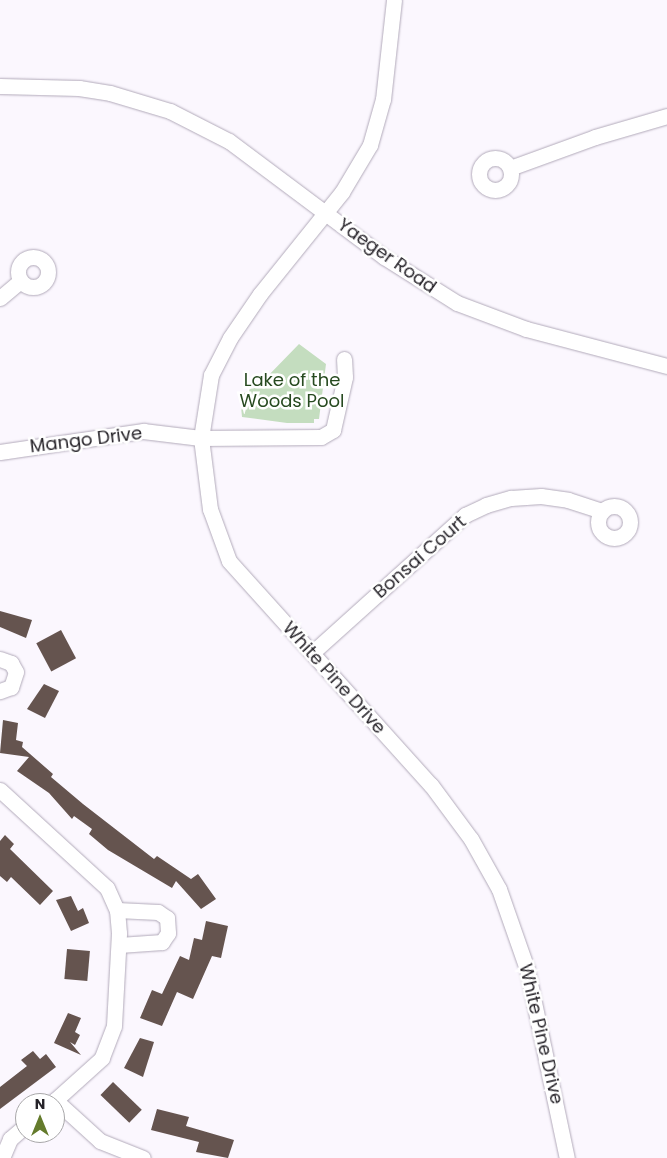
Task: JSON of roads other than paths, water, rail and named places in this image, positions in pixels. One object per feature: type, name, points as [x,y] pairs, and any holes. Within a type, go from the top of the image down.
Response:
[{"type":"street","name":"Yaeger Road","points":[[394,0],[388,71],[377,125],[358,168],[325,212],[413,277],[457,303],[526,329],[667,366]]},
{"type":"street","points":[[0,86],[79,88],[110,93],[170,111],[229,141],[325,212]]},
{"type":"street","points":[[510,168],[595,136],[667,116]]},
{"type":"street","name":"White Pine Drive","points":[[325,212],[260,294],[230,338],[211,375],[202,438],[210,509],[229,561],[249,586],[313,652],[431,784],[471,839],[499,889],[528,969],[567,1158]]},
{"type":"street","points":[[0,298],[20,281]]},
{"type":"street","name":"Mango Drive","points":[[0,452],[143,431],[202,438],[321,437],[333,430],[345,376],[344,359]]},
{"type":"street","name":"Bonsai Court","points":[[313,652],[465,516],[486,505],[511,498],[541,496],[568,500],[602,511]]},
{"type":"street","points":[[0,659],[11,663],[16,678],[11,687],[0,691]]},
{"type":"street","points":[[0,790],[107,888],[117,910],[119,945],[114,1026],[102,1058],[63,1093]]},
{"type":"street","points":[[117,910],[158,912],[167,918],[168,933],[162,942],[119,945]]},
{"type":"street","points":[[65,1112],[100,1141],[143,1158]]},
{"type":"street","points":[[2,1158],[10,1139],[15,1135]]},
{"type":"park label","name":"Lake of the Woods Pool","points":[[292,391]]}]
